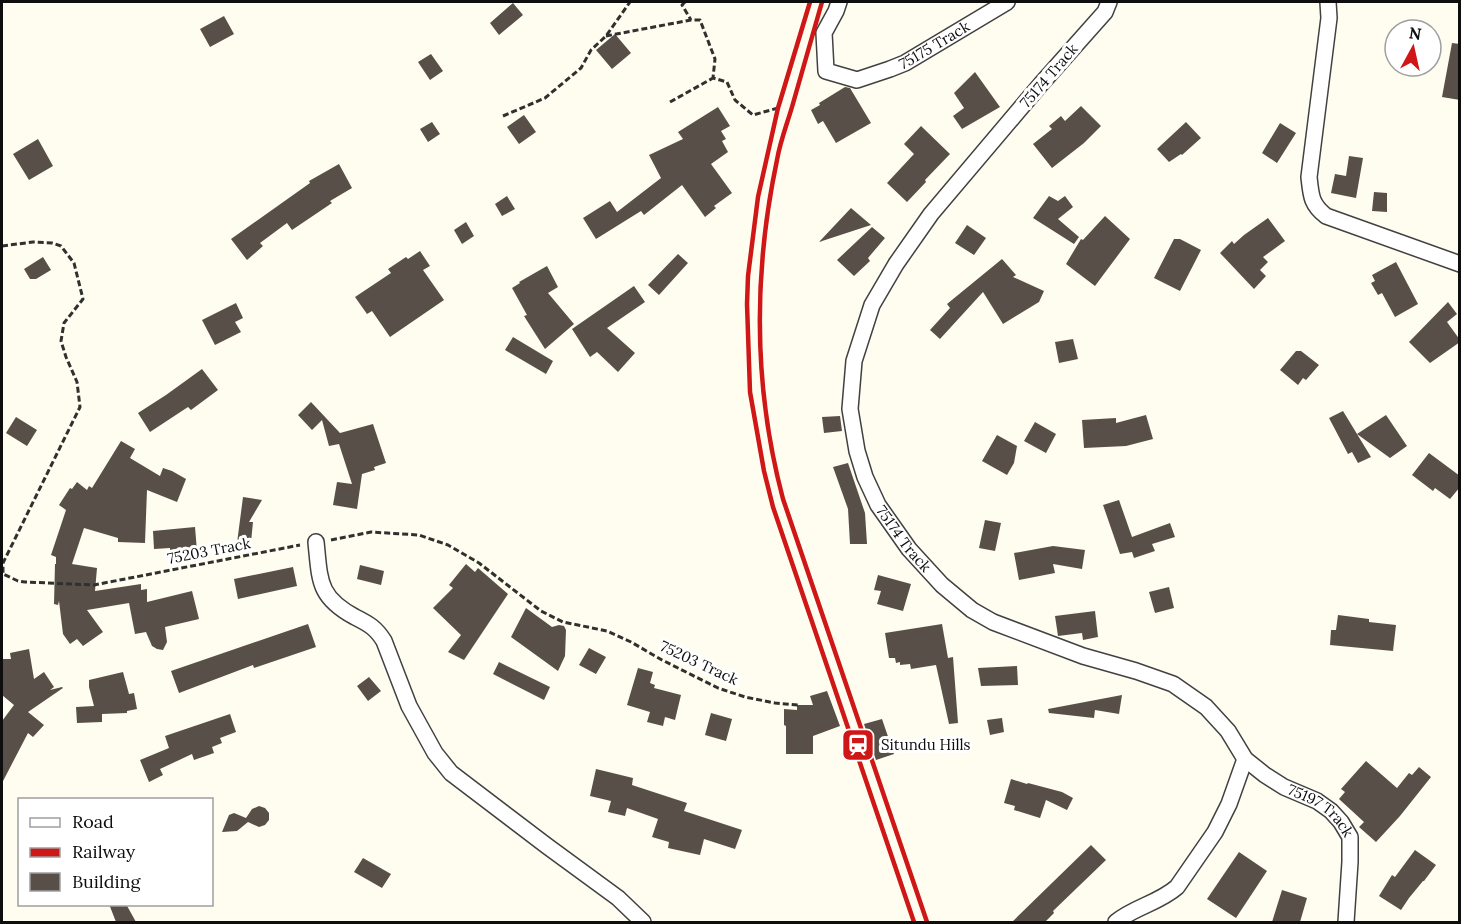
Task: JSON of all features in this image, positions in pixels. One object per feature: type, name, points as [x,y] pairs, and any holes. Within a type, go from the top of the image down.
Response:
[{"type":"street","name":"75175 Track","points":[[839,2],[824,33],[826,71],[857,80],[905,63],[1007,2]]},
{"type":"street","name":"75174 Track","points":[[1109,2],[1105,12],[931,214],[896,264],[872,305],[854,361],[850,409],[857,452],[878,505],[909,549],[942,585],[972,610],[993,622],[1083,656],[1173,684],[1206,707],[1228,730],[1245,759]]},
{"type":"street","points":[[1328,2],[1329,18],[1309,177],[1312,201],[1326,216],[1460,264]]},
{"type":"street","points":[[1329,18],[1335,2]]},
{"type":"street","points":[[316,542],[319,576],[324,592],[342,609],[372,626],[380,635],[409,706],[435,753],[451,773],[618,898],[643,922]]},
{"type":"street","points":[[1116,922],[1131,912],[1169,894],[1177,887],[1215,832],[1229,804],[1245,759]]},
{"type":"street","name":"75197 Track","points":[[1245,759],[1284,787],[1317,801],[1341,822],[1350,837],[1346,922]]},
{"type":"path","points":[[503,116],[545,98],[581,68],[591,50],[606,36],[630,2]]},
{"type":"path","points":[[685,2],[682,5],[691,20]]},
{"type":"path","points":[[606,36],[700,20],[715,59],[713,78]]},
{"type":"path","points":[[670,102],[713,78],[727,82],[735,100],[753,115],[778,108]]},
{"type":"path","name":"75203 Track","points":[[2,246],[33,242],[61,246],[74,262],[83,299],[64,323],[61,341],[77,382],[80,407],[3,563],[3,574],[25,582],[94,585],[371,532],[419,535],[448,545],[479,563],[541,611],[562,622],[607,631],[718,688],[755,699],[799,705]]},
{"type":"building","points":[[513,3],[523,15],[499,35],[490,23]]},
{"type":"building","points":[[224,16],[234,34],[210,47],[200,29]]},
{"type":"building","points":[[615,34],[631,53],[612,69],[596,50]]},
{"type":"building","points":[[1452,43],[1460,44],[1460,100],[1442,97]]},
{"type":"building","points":[[431,54],[443,71],[430,80],[418,62]]},
{"type":"building","points":[[975,72],[1000,107],[962,129],[953,116],[964,108],[954,93]]},
{"type":"building","points":[[845,87],[850,88],[871,123],[836,143],[823,121],[818,124],[811,110]]},
{"type":"building","points":[[1081,106],[1101,126],[1084,143],[1052,168],[1033,144],[1052,129],[1049,126],[1061,116],[1065,121]]},
{"type":"building","points":[[718,107],[730,126],[721,131],[726,139],[722,141],[728,152],[711,164],[732,193],[714,206],[716,208],[705,217],[682,185],[644,215],[641,211],[596,239],[583,218],[610,201],[617,212],[661,178],[649,155],[683,139],[678,132]]},
{"type":"building","points":[[524,115],[536,132],[519,144],[507,127]]},
{"type":"building","points":[[432,122],[440,134],[428,142],[420,129]]},
{"type":"building","points":[[1186,122],[1201,138],[1182,155],[1169,162],[1157,149]]},
{"type":"building","points":[[1280,123],[1296,133],[1277,163],[1262,153]]},
{"type":"building","points":[[921,126],[950,154],[907,202],[887,183],[914,154],[904,144]]},
{"type":"building","points":[[38,139],[53,166],[29,180],[13,154]]},
{"type":"building","points":[[1349,156],[1363,158],[1356,198],[1331,193],[1335,174],[1346,176]]},
{"type":"building","points":[[339,164],[352,188],[330,201],[332,203],[292,230],[287,223],[260,243],[263,246],[247,260],[231,239],[310,183],[309,181]]},
{"type":"building","points":[[1374,192],[1387,193],[1387,212],[1372,211]]},
{"type":"building","points":[[507,196],[515,209],[502,216],[495,204]]},
{"type":"building","points":[[1049,196],[1058,201],[1065,196],[1073,207],[1058,219],[1079,237],[1074,244],[1033,218]]},
{"type":"building","points":[[851,208],[871,225],[819,242]]},
{"type":"building","points":[[1105,216],[1130,239],[1095,286],[1066,264],[1081,239],[1083,240]]},
{"type":"building","points":[[1268,218],[1285,241],[1263,257],[1268,262],[1260,270],[1266,276],[1254,289],[1220,253],[1232,241],[1234,244]]},
{"type":"building","points":[[466,222],[474,236],[462,244],[454,230]]},
{"type":"building","points":[[967,225],[986,238],[974,255],[955,243]]},
{"type":"building","points":[[872,227],[885,238],[868,258],[870,261],[854,276],[837,260]]},
{"type":"building","points":[[1174,239],[1180,239],[1201,250],[1180,291],[1154,278]]},
{"type":"building","points":[[420,251],[430,266],[423,270],[444,300],[390,337],[372,311],[367,314],[355,297],[391,273],[388,269]]},
{"type":"building","points":[[678,254],[688,263],[659,295],[648,285]]},
{"type":"building","points":[[43,257],[51,270],[36,279],[30,279],[24,269]]},
{"type":"building","points":[[1002,259],[1016,275],[1013,277],[1044,291],[1039,302],[1003,324],[983,292],[940,339],[930,330],[950,308],[947,304]]},
{"type":"building","points":[[1396,262],[1418,304],[1395,317],[1382,293],[1378,295],[1371,283],[1375,281],[1372,275]]},
{"type":"building","points":[[547,266],[558,287],[548,293],[574,324],[545,349],[524,316],[527,315],[512,288]]},
{"type":"building","points":[[634,286],[645,302],[607,328],[635,353],[618,372],[597,352],[590,357],[572,329]]},
{"type":"building","points":[[1448,302],[1457,314],[1447,322],[1460,342],[1430,363],[1409,342]]},
{"type":"building","points":[[236,303],[243,318],[235,322],[241,332],[215,345],[202,320]]},
{"type":"building","points":[[513,337],[553,361],[546,374],[505,350]]},
{"type":"building","points":[[1073,339],[1078,359],[1059,363],[1055,342]]},
{"type":"building","points":[[1296,351],[1301,351],[1319,365],[1306,380],[1303,378],[1298,385],[1280,370]]},
{"type":"building","points":[[202,369],[218,390],[191,410],[188,407],[150,432],[138,413]]},
{"type":"building","points":[[311,402],[340,433],[373,424],[386,463],[362,474],[357,509],[333,505],[337,482],[352,484],[339,444],[329,446],[322,420],[312,430],[298,415]]},
{"type":"building","points":[[1343,411],[1371,457],[1358,463],[1352,452],[1348,454],[1329,418]]},
{"type":"building","points":[[1146,415],[1153,439],[1126,446],[1084,448],[1082,420],[1116,418],[1116,423]]},
{"type":"building","points":[[1386,415],[1407,446],[1390,458],[1357,434]]},
{"type":"building","points":[[840,416],[842,431],[824,433],[822,417]]},
{"type":"building","points":[[16,417],[37,430],[27,446],[6,433]]},
{"type":"building","points":[[1035,422],[1056,434],[1046,453],[1024,441]]},
{"type":"building","points":[[997,435],[1017,446],[1014,463],[1007,475],[982,461]]},
{"type":"building","points":[[121,441],[135,449],[130,458],[160,476],[163,468],[186,479],[177,502],[147,490],[145,543],[118,542],[118,538],[84,528],[72,564],[97,568],[95,591],[141,584],[141,590],[147,589],[147,602],[192,591],[199,619],[165,627],[167,642],[163,650],[152,646],[146,632],[135,634],[129,603],[87,610],[103,632],[83,646],[77,639],[70,644],[63,634],[59,601],[58,605],[54,604],[56,557],[51,555],[66,510],[59,505],[70,488],[72,489],[77,482],[87,490],[89,486],[92,488]]},
{"type":"building","points":[[1429,453],[1460,476],[1460,487],[1450,499],[1435,488],[1433,491],[1412,475]]},
{"type":"building","points":[[848,463],[865,513],[867,544],[850,544],[848,509],[833,467]]},
{"type":"building","points":[[243,497],[262,500],[249,522],[253,522],[251,542],[238,541],[237,543]]},
{"type":"building","points":[[1119,500],[1132,537],[1170,523],[1175,537],[1152,544],[1155,551],[1134,558],[1132,552],[1120,554],[1103,505]]},
{"type":"building","points":[[985,520],[1001,523],[995,551],[979,548]]},
{"type":"building","points":[[195,527],[197,551],[170,553],[170,548],[154,549],[153,531]]},
{"type":"building","points":[[1053,546],[1085,550],[1082,569],[1053,564],[1055,573],[1019,580],[1014,553]]},
{"type":"building","points":[[466,564],[475,572],[478,568],[508,594],[464,660],[448,652],[461,635],[433,608],[453,588],[449,585]]},
{"type":"building","points":[[360,565],[384,571],[381,585],[357,579]]},
{"type":"building","points":[[293,567],[297,586],[238,599],[234,579]]},
{"type":"building","points":[[878,575],[911,584],[903,611],[877,604],[881,591],[874,590]]},
{"type":"building","points":[[1169,587],[1174,608],[1155,613],[1149,592]]},
{"type":"building","points":[[526,608],[552,627],[564,626],[566,630],[565,656],[558,671],[511,637]]},
{"type":"building","points":[[1095,611],[1098,637],[1083,640],[1082,633],[1058,636],[1055,616]]},
{"type":"building","points":[[1338,615],[1396,625],[1393,651],[1330,645],[1331,630],[1336,630]]},
{"type":"building","points":[[308,624],[316,647],[254,668],[253,665],[179,693],[171,671]]},
{"type":"building","points":[[942,624],[948,658],[953,657],[958,723],[949,724],[936,665],[911,669],[910,664],[900,665],[900,662],[896,663],[895,658],[889,658],[885,633]]},
{"type":"building","points":[[589,648],[606,657],[596,674],[579,665]]},
{"type":"building","points":[[29,649],[34,679],[44,672],[54,687],[50,690],[63,688],[28,712],[44,725],[33,737],[28,733],[2,783],[2,721],[14,705],[2,695],[2,659],[11,659],[10,653]]},
{"type":"building","points":[[499,662],[550,687],[544,700],[493,674]]},
{"type":"building","points":[[1017,666],[1018,685],[981,686],[978,668]]},
{"type":"building","points":[[638,668],[653,672],[650,683],[655,685],[654,688],[681,695],[675,720],[665,717],[663,726],[647,722],[650,712],[627,705]]},
{"type":"building","points":[[123,672],[129,694],[134,693],[137,709],[127,711],[127,713],[102,714],[102,722],[77,723],[76,707],[94,706],[89,680]]},
{"type":"building","points":[[369,677],[381,691],[368,701],[357,686]]},
{"type":"building","points":[[827,691],[840,726],[813,736],[813,754],[786,754],[784,709],[797,710],[797,705],[813,705],[810,696]]},
{"type":"building","points":[[1122,695],[1119,714],[1095,710],[1094,718],[1049,713],[1048,709]]},
{"type":"building","points":[[711,713],[732,719],[726,741],[705,735]]},
{"type":"building","points":[[230,714],[236,732],[220,738],[222,743],[212,747],[214,753],[194,760],[192,754],[160,769],[163,775],[149,782],[140,760],[169,748],[165,736]]},
{"type":"building","points":[[1002,718],[1004,732],[990,735],[987,720]]},
{"type":"building","points":[[882,719],[894,754],[876,760],[864,724]]},
{"type":"building","points":[[1366,761],[1397,788],[1409,773],[1412,775],[1419,767],[1431,777],[1376,842],[1359,827],[1364,822],[1339,799],[1345,792],[1341,789]]},
{"type":"building","points":[[596,769],[633,778],[632,785],[687,803],[684,811],[742,830],[735,849],[704,839],[700,855],[668,848],[669,842],[652,837],[658,819],[627,808],[625,816],[608,812],[611,801],[590,796]]},
{"type":"building","points":[[1011,779],[1062,792],[1073,798],[1067,810],[1046,800],[1040,818],[1014,810],[1015,806],[1004,803]]},
{"type":"building","points":[[259,806],[265,808],[269,813],[269,820],[265,825],[259,827],[248,822],[237,831],[222,832],[229,815],[234,813],[246,818],[252,809]]},
{"type":"building","points":[[1091,845],[1106,860],[1053,911],[1054,913],[1045,922],[1012,922]]},
{"type":"building","points":[[1415,850],[1436,865],[1401,910],[1379,896],[1392,875],[1395,877]]},
{"type":"building","points":[[1239,852],[1267,871],[1236,918],[1207,899]]},
{"type":"building","points":[[363,858],[391,874],[382,888],[354,872]]},
{"type":"building","points":[[1282,890],[1307,898],[1300,922],[1272,922]]},
{"type":"building","points":[[110,906],[127,906],[136,922],[116,922]]},
{"type":"railway","points":[[810,2],[778,108],[758,197],[748,276],[750,392],[773,507],[914,922]]},
{"type":"railway","points":[[822,2],[780,147],[769,203],[760,288],[760,330],[766,414],[783,499],[927,922]]},
{"type":"place","name":"Situndu Hills","points":[[858,745]]}]
